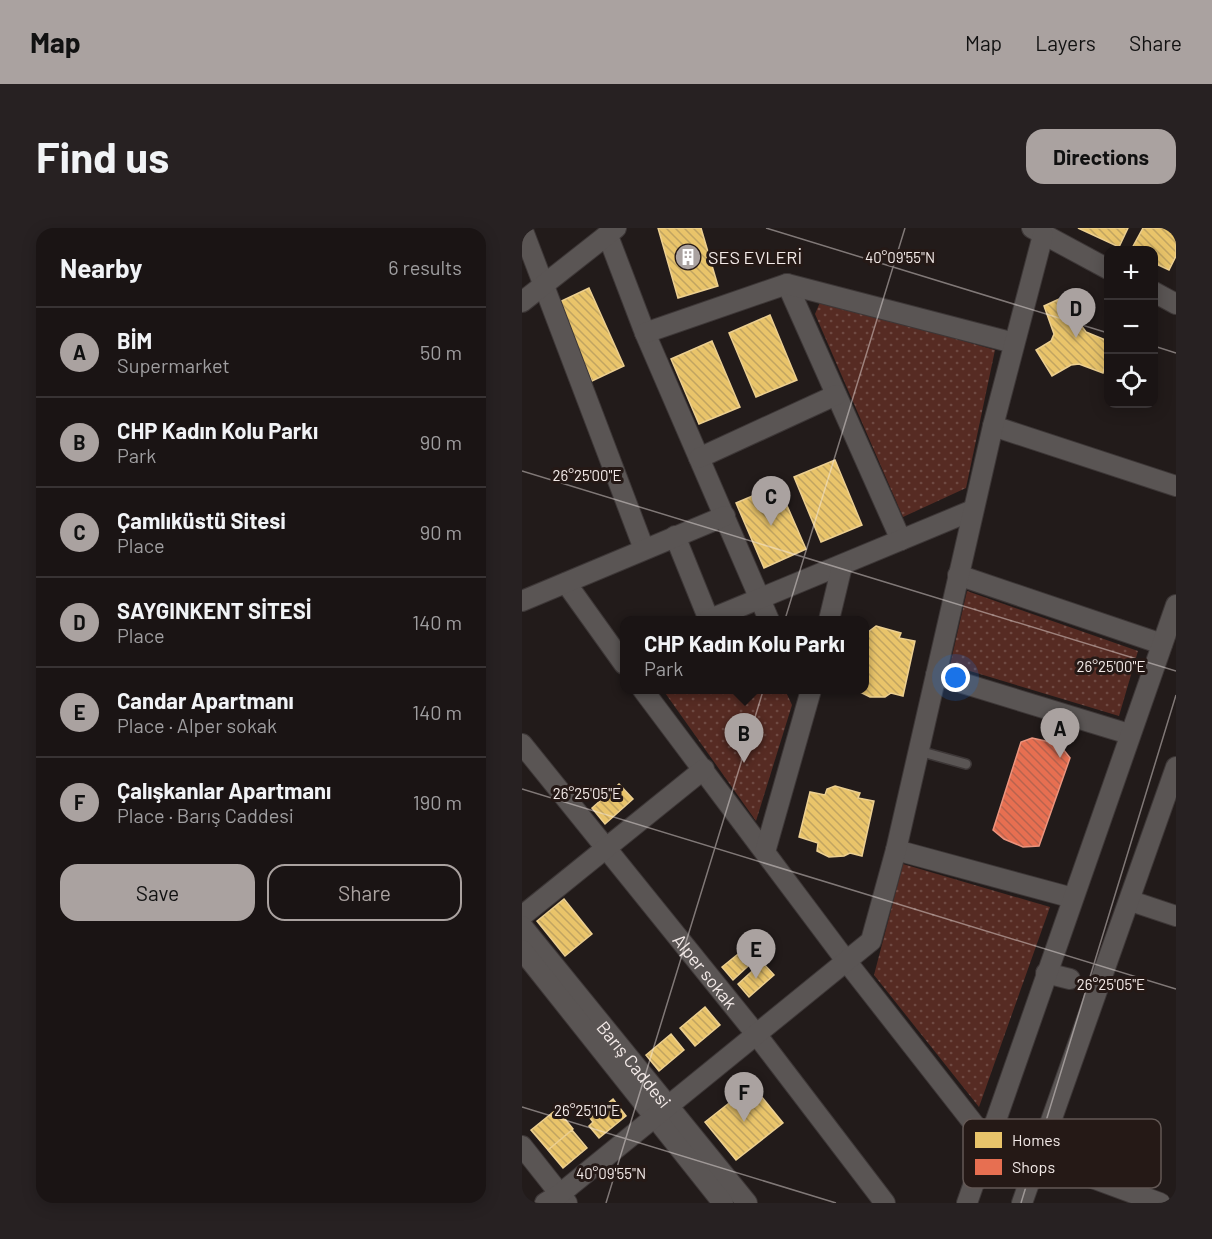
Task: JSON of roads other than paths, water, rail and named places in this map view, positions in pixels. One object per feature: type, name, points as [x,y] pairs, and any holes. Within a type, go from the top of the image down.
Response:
[{"type":"street","points":[[522,228],[644,549]]},
{"type":"street","points":[[522,1146],[557,1200],[871,941],[896,850],[973,510],[1014,343],[1037,231],[1104,267]]},
{"type":"street","points":[[522,302],[612,232],[645,333],[767,616]]},
{"type":"street","points":[[645,333],[787,284],[1014,343]]},
{"type":"street","points":[[787,284],[901,540]]},
{"type":"street","points":[[1158,294],[1176,304]]},
{"type":"street","points":[[699,458],[836,394]]},
{"type":"street","points":[[993,426],[1176,486]]},
{"type":"street","points":[[719,616],[973,510]]},
{"type":"street","points":[[522,601],[724,516]]},
{"type":"street","points":[[675,537],[707,616]]},
{"type":"street","points":[[830,616],[842,566]]},
{"type":"street","points":[[958,575],[1162,644]]},
{"type":"street","points":[[566,584],[620,658]]},
{"type":"street","points":[[996,1119],[1176,605]]},
{"type":"street","points":[[936,675],[1129,734]]},
{"type":"street","points":[[646,694],[847,962],[970,1119]]},
{"type":"street","points":[[800,694],[806,710]]},
{"type":"street","points":[[765,852],[810,694]]},
{"type":"street","name":"Alper sokak","points":[[522,744],[756,1034],[885,1203]]},
{"type":"street","points":[[1052,1119],[1131,901],[1176,767]]},
{"type":"street","points":[[522,916],[704,769]]},
{"type":"street","points":[[896,850],[1072,898]]},
{"type":"street","points":[[1131,901],[1176,916]]},
{"type":"street","name":"Barış Caddesi","points":[[522,926],[664,1112],[723,1203]]},
{"type":"street","name":"Barış Caddesi","points":[[522,950],[747,1203]]},
{"type":"street","points":[[1046,973],[1070,979]]},
{"type":"street","points":[[967,1203],[972,1188]]},
{"type":"street","points":[[1022,1203],[1027,1188]]},
{"type":"street","points":[[1119,1188],[1160,1203]]},
{"type":"lane","points":[[919,751],[966,764]]},
{"type":"place","name":"SES EVLERİ","points":[[688,257]]},
{"type":"place","name":"SAYGINKENT SİTESİ","points":[[1076,338]]},
{"type":"place","name":"Çamlıküstü Sitesi","points":[[771,526]]},
{"type":"place","name":"BİM","points":[[1060,758]]},
{"type":"place","name":"CHP Kadın Kolu Parkı","points":[[744,763]]},
{"type":"place","name":"Candar Apartmanı","points":[[756,979]]},
{"type":"place","name":"Çalışkanlar Apartmanı","points":[[744,1122]]}]
